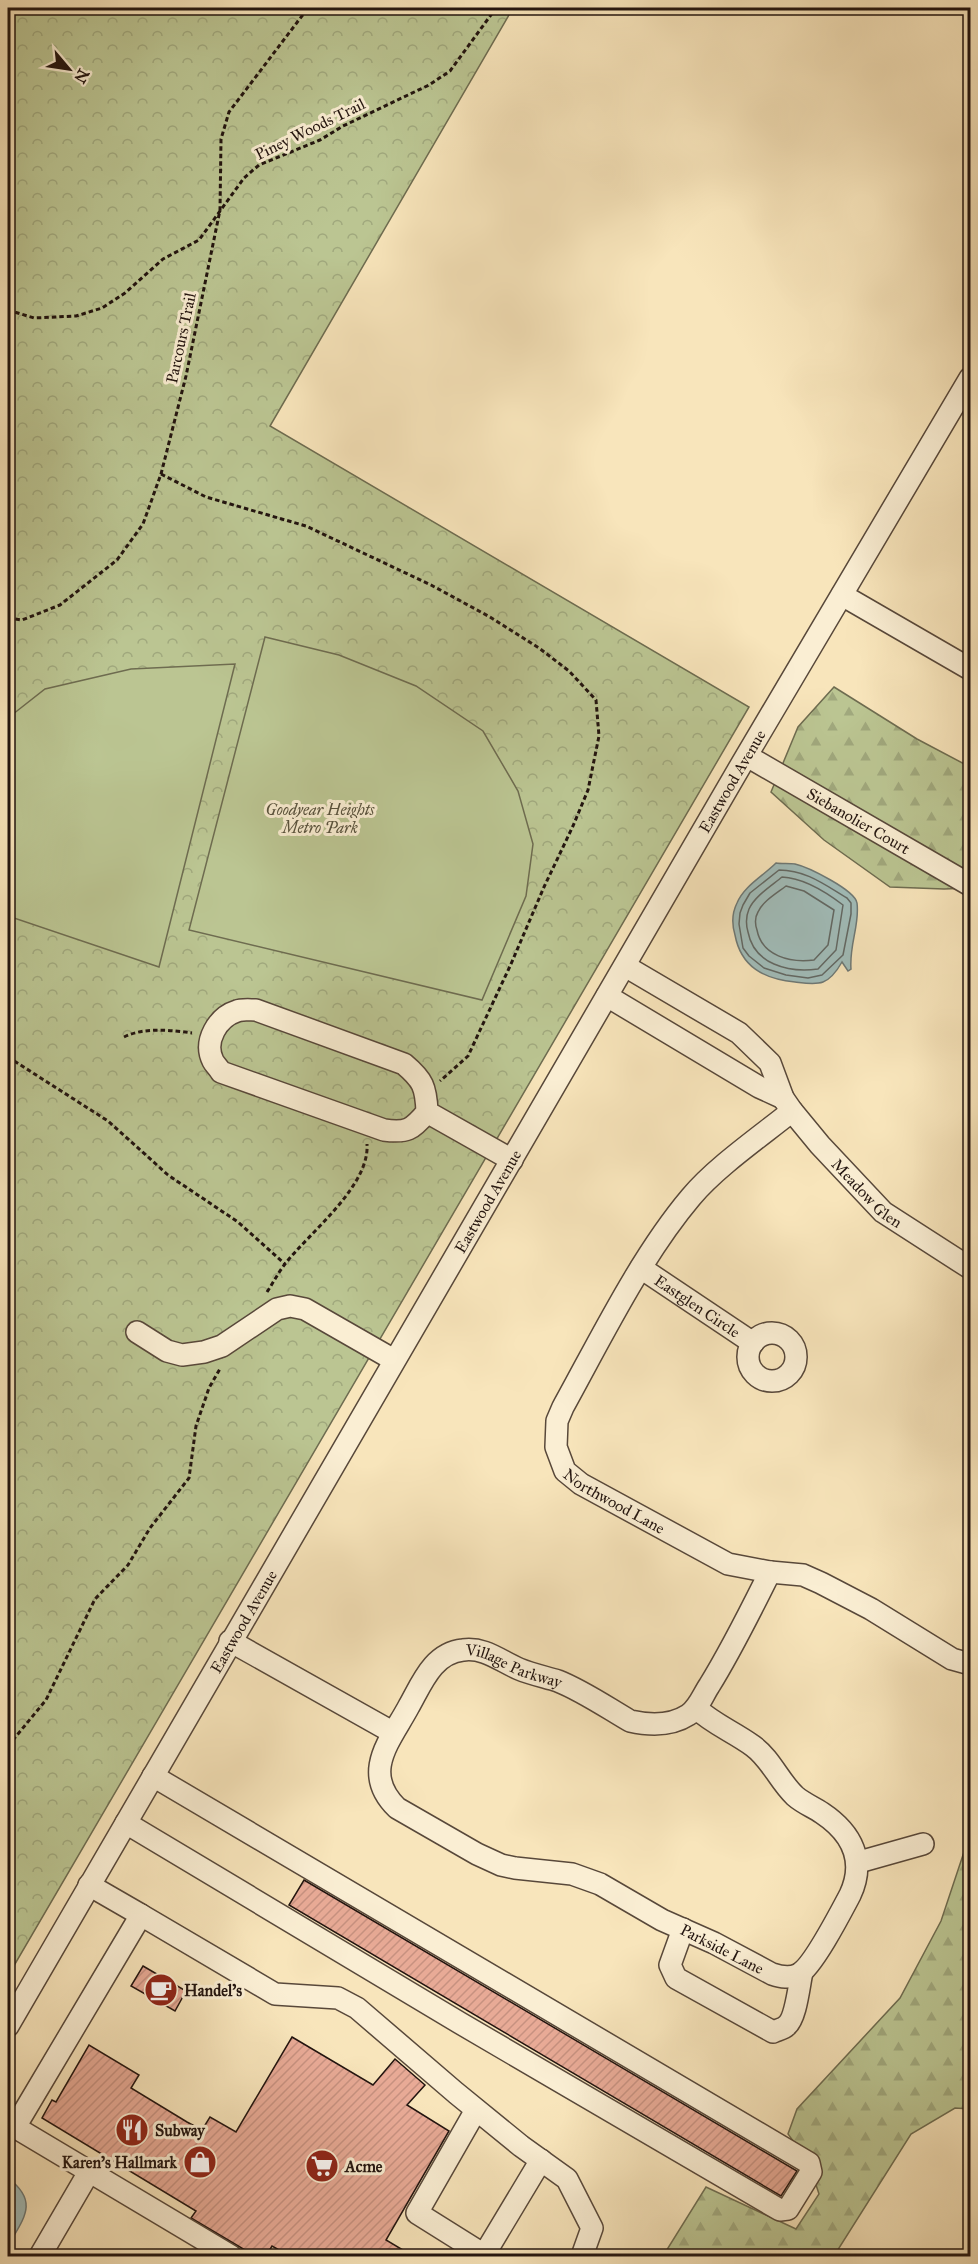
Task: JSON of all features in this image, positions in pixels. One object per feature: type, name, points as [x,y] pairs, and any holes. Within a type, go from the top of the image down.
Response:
[{"type":"street","name":"Eastwood Avenue","points":[[8,2026],[394,1360],[970,378]]},
{"type":"street","points":[[842,595],[970,669]]},
{"type":"street","name":"Siebanolier Court","points":[[747,756],[970,885]]},
{"type":"street","name":"Meadow Glen","points":[[625,966],[739,1034],[770,1063],[788,1105],[820,1145],[884,1212],[970,1268]]},
{"type":"street","name":"Meadow Glen","points":[[607,996],[788,1105]]},
{"type":"street","points":[[664,1030],[682,999]]},
{"type":"street","points":[[427,1103],[414,1127],[400,1132],[384,1130],[221,1072],[212,1059],[210,1042],[224,1017],[239,1010],[256,1010],[404,1064],[419,1077],[427,1103],[512,1160]]},
{"type":"street","points":[[700,1052],[719,1022]]},
{"type":"street","name":"Northwood Lane","points":[[788,1105],[691,1196],[641,1268],[557,1420],[556,1447],[565,1471],[581,1484],[728,1564],[802,1575],[821,1583],[952,1659],[970,1664]]},
{"type":"street","name":"Eastglen Circle","points":[[641,1268],[753,1343]]},
{"type":"street","points":[[137,1332],[167,1351],[182,1355],[204,1352],[222,1346],[278,1309],[290,1306],[305,1309],[394,1360]]},
{"type":"street","name":"Village Parkway","points":[[392,1732],[436,1662],[444,1656],[471,1649],[490,1654],[518,1668],[580,1691],[630,1721],[667,1723],[678,1720],[689,1715],[696,1708],[723,1664],[770,1572]]},
{"type":"street","points":[[230,1641],[392,1732]]},
{"type":"street","points":[[683,1929],[670,1965],[676,1978],[773,2032],[787,2026],[795,2013],[802,1972],[811,1961],[854,1888],[859,1862],[851,1842],[840,1827],[797,1798],[754,1747],[708,1719],[696,1708]]},
{"type":"street","name":"Parkside Lane","points":[[392,1732],[382,1755],[380,1773],[384,1792],[397,1808],[477,1854],[501,1864],[515,1868],[560,1872],[584,1878],[772,1974],[789,1977],[802,1972]]},
{"type":"street","points":[[126,1823],[460,2023],[780,2210],[788,2209],[810,2172],[809,2163],[153,1776]]},
{"type":"street","points":[[859,1862],[923,1844]]},
{"type":"street","points":[[89,1885],[275,1995],[338,1998],[357,2008],[476,2110],[567,2179],[592,2229],[582,2256]]},
{"type":"street","points":[[141,1915],[11,2125],[231,2256]]},
{"type":"street","points":[[476,2110],[417,2213],[484,2255],[540,2160]]},
{"type":"street","points":[[40,2256],[89,2172]]},
{"type":"path","name":"Parcours Trail","points":[[8,618],[22,620],[60,605],[117,560],[142,524],[161,474],[186,376],[220,210],[221,140],[229,112],[308,8]]},
{"type":"path","name":"Piney Woods Trail","points":[[8,310],[34,318],[75,316],[102,308],[125,293],[163,259],[199,240],[244,178],[259,165],[320,140],[343,126],[429,85],[450,71],[496,8]]},
{"type":"path","points":[[161,474],[206,497],[306,526],[431,585],[490,617],[539,648],[569,671],[596,700],[599,736],[588,789],[573,826],[468,1056],[427,1103]]},
{"type":"path","points":[[124,1037],[134,1032],[166,1030],[212,1037]]},
{"type":"path","points":[[8,1057],[108,1121],[168,1175],[238,1222],[285,1264]]},
{"type":"path","points":[[266,1294],[285,1264],[328,1218],[360,1174],[368,1156],[366,1124]]},
{"type":"path","points":[[8,1746],[46,1700],[95,1599],[128,1565],[150,1528],[189,1478],[196,1426],[209,1388],[225,1360]]},
{"type":"green space","name":"Goodyear Heights Metro Park","points":[[8,8],[513,8],[270,426],[749,707],[8,1976]]},
{"type":"green space","points":[[265,637],[339,655],[416,686],[483,731],[518,791],[533,844],[526,896],[482,1000],[189,930]]},
{"type":"green space","points":[[235,664],[159,967],[8,916],[8,718],[45,689],[131,669]]},
{"type":"green space","points":[[834,687],[917,739],[970,767],[970,888],[890,887],[824,840],[771,792],[798,727]]},
{"type":"green space","points":[[970,1834],[970,2109],[955,2108],[911,2134],[834,2256],[663,2256],[706,2187],[796,2229],[819,2194],[809,2163],[788,2134],[797,2109],[900,1998],[941,1921]]},
{"type":"water","points":[[776,863],[795,864],[810,870],[840,886],[854,898],[858,911],[851,969],[848,971],[842,962],[826,981],[813,984],[773,978],[748,963],[738,946],[733,927],[735,907],[744,891]]},
{"type":"water","points":[[8,2178],[24,2195],[26,2211],[8,2246]]},
{"type":"building","points":[[304,1880],[797,2171],[781,2196],[289,1905]]},
{"type":"building","points":[[143,1966],[186,1991],[175,2011],[131,1986]]},
{"type":"building","name":"Acme","points":[[292,2037],[373,2085],[395,2059],[425,2085],[407,2105],[449,2131],[386,2240],[413,2256],[290,2256],[272,2246],[266,2256],[255,2256],[191,2218],[196,2211],[42,2118],[52,2100],[56,2102],[89,2045],[139,2075],[131,2088],[187,2122],[202,2130],[210,2117],[236,2132]]},
{"type":"place","name":"Handel's","points":[[161,1990]]},
{"type":"place","name":"Subway","points":[[132,2130]]},
{"type":"place","name":"Karen's Hallmark","points":[[200,2162]]},
{"type":"place","name":"Acme","points":[[322,2166]]}]
